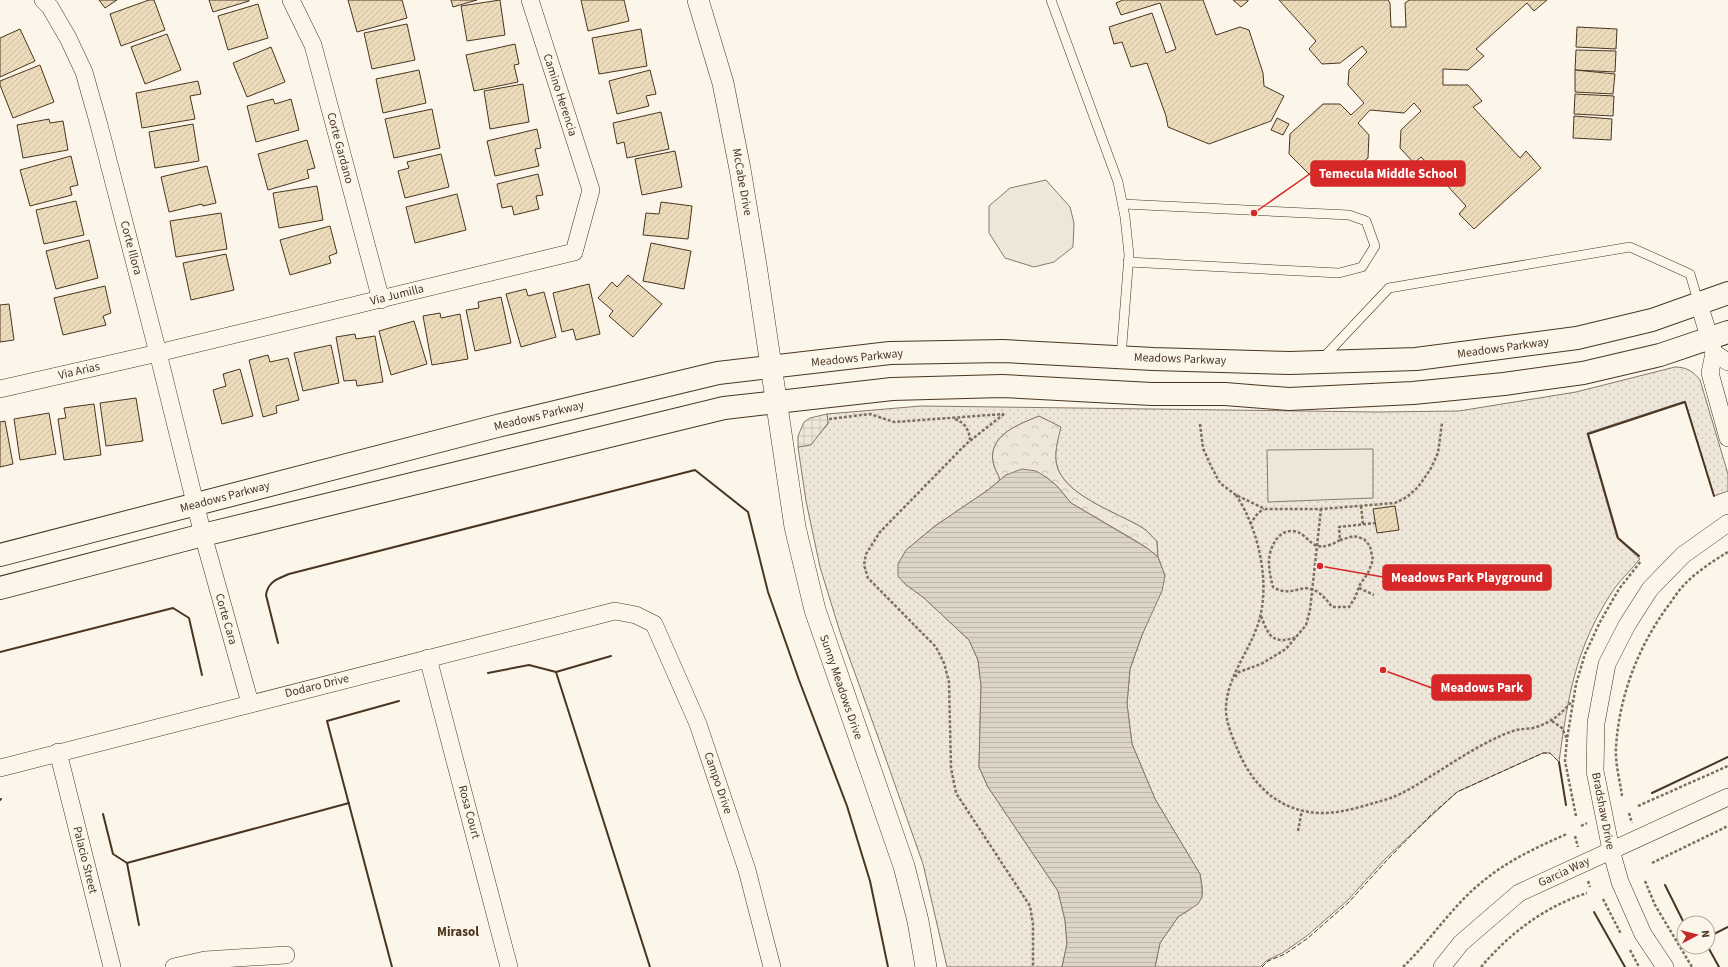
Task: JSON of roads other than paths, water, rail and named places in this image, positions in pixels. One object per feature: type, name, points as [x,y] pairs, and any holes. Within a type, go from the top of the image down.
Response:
[{"type":"main road","name":"Meadows Parkway","points":[[0,555],[497,426],[718,373],[890,353],[1003,351],[1290,363],[1416,359],[1576,338],[1652,320],[1728,293]]},
{"type":"main road","points":[[0,588],[203,535],[724,408],[892,389],[1002,386],[1152,394],[1225,394],[1289,399],[1413,393],[1504,384],[1583,373],[1660,355],[1720,346]]},
{"type":"street","name":"Corte Illora","points":[[43,0],[50,7],[68,38],[84,72],[158,354],[195,505]]},
{"type":"street","name":"Corte Gardano","points":[[291,0],[313,45],[381,300]]},
{"type":"street","name":"Camino Herencia","points":[[530,0],[590,190]]},
{"type":"street","name":"McCabe Drive","points":[[698,0],[723,83],[740,169],[777,401]]},
{"type":"street","name":"Via Jumilla","points":[[158,354],[574,252],[590,190]]},
{"type":"street","points":[[1699,304],[1720,346],[1710,373],[1728,438]]},
{"type":"street","name":"Via Arias","points":[[0,390],[158,354]]},
{"type":"street","name":"Sunny Meadows Drive","points":[[777,401],[795,527],[815,610],[904,866],[918,922],[926,967]]},
{"type":"street","name":"Corte Cara","points":[[195,505],[250,703]]},
{"type":"street","name":"Bradshaw Drive","points":[[1665,967],[1643,934],[1620,882],[1610,850],[1595,771],[1596,723],[1607,664],[1627,625],[1650,589],[1683,555],[1728,523]]},
{"type":"street","name":"Dodaro Drive","points":[[0,768],[250,703],[615,612],[636,615]]},
{"type":"street","name":"Campo Drive","points":[[636,615],[654,624],[698,724],[747,870],[772,967]]},
{"type":"street","name":"Rosa Court","points":[[428,658],[509,967]]},
{"type":"street","name":"Palacio Street","points":[[58,752],[112,967]]},
{"type":"street","name":"Garcia Way","points":[[1442,967],[1461,943],[1520,893],[1610,850],[1728,797]]},
{"type":"street","points":[[174,967],[205,960],[286,955]]},
{"type":"lane","points":[[1050,0],[1118,182],[1126,217],[1128,262],[1121,357]]},
{"type":"lane","points":[[1123,204],[1348,214],[1366,221],[1375,246],[1362,267],[1339,273],[1128,262]]},
{"type":"lane","points":[[1318,362],[1389,288],[1630,247],[1690,274],[1699,304]]},
{"type":"place","name":"Temecula Middle School","points":[[1254,213]]},
{"type":"place","name":"Meadows Park Playground","points":[[1320,566]]},
{"type":"place","name":"Meadows Park","points":[[1383,670]]},
{"type":"district","name":"Mirasol","points":[[458,932]]}]
